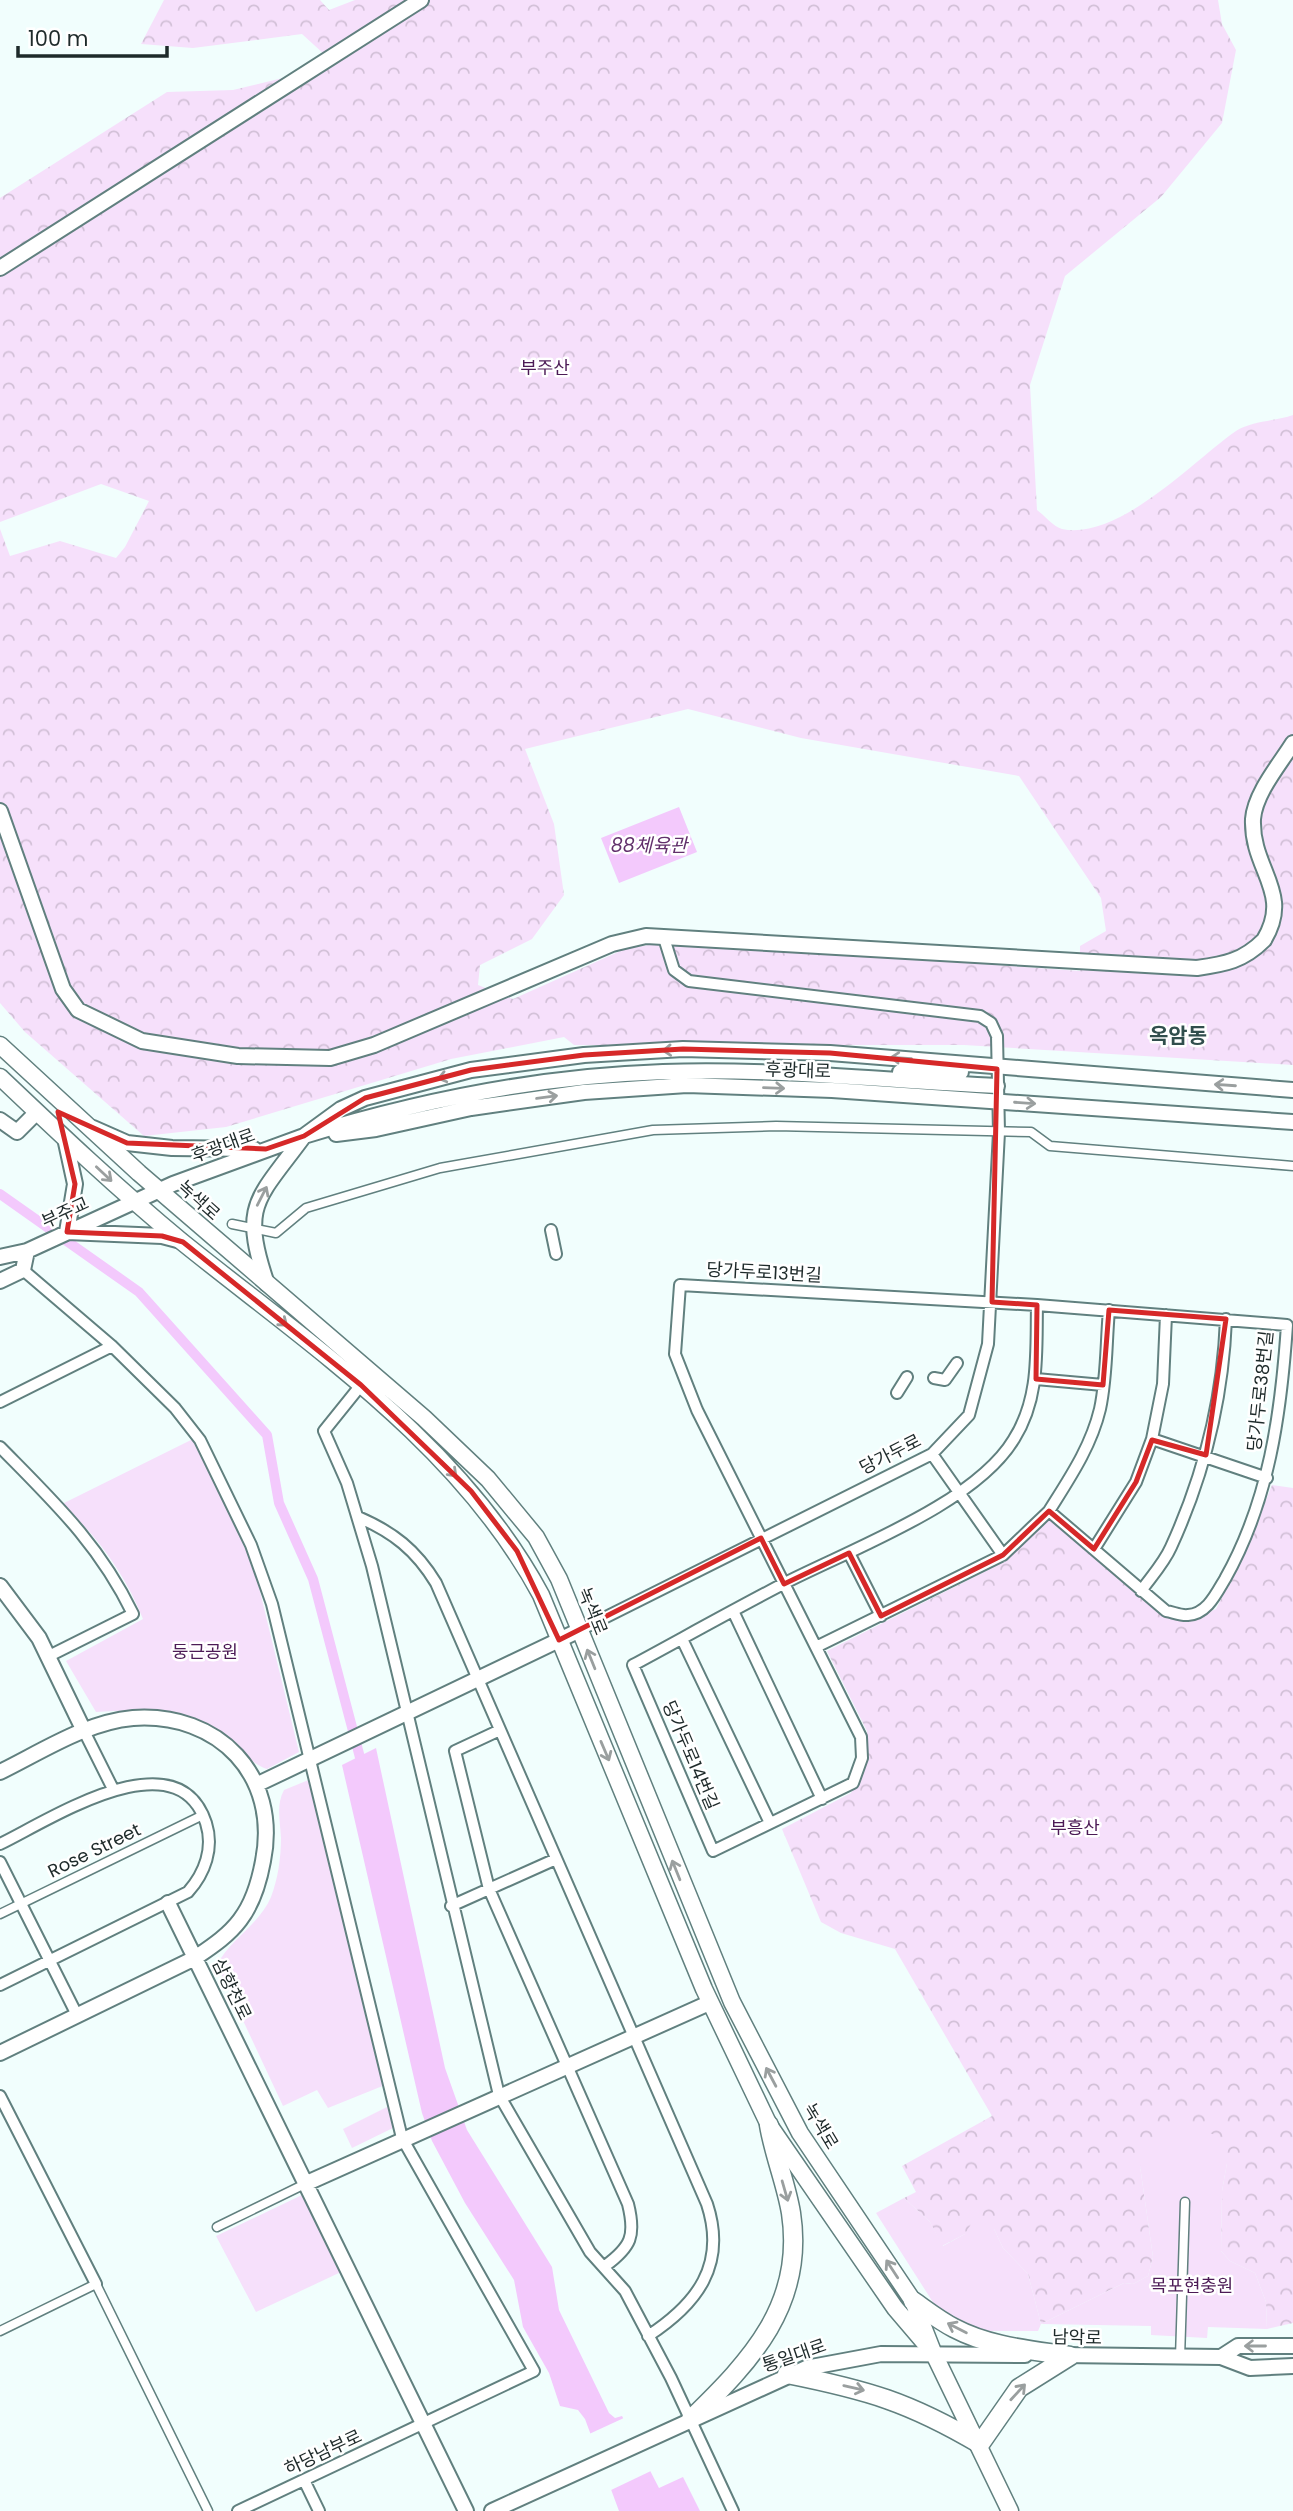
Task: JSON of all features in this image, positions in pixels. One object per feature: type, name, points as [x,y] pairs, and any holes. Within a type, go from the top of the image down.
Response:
[{"type":"main road","name":"녹색로","points":[[0,1045],[160,1191],[488,1479],[536,1536],[559,1579],[732,2002],[800,2133],[913,2301],[933,2352],[980,2444],[1010,2511]]},
{"type":"main road","name":"녹색로","points":[[0,1077],[65,1138],[125,1204],[183,1242],[361,1385],[471,1491],[517,1551],[541,1595],[709,2003],[769,2125],[895,2308],[933,2352]]},
{"type":"main road","points":[[683,2423],[739,2372],[757,2348],[776,2315],[787,2283],[792,2261],[791,2215],[769,2125]]},
{"type":"main road","points":[[913,2301],[954,2328],[975,2337],[1000,2345],[1070,2356]]},
{"type":"main road","points":[[787,2374],[885,2396],[938,2419],[980,2444],[1019,2388],[1070,2356]]},
{"type":"street","points":[[0,268],[421,0]]},
{"type":"street","points":[[0,811],[63,989],[78,1010],[142,1041],[238,1056],[331,1058],[374,1045],[612,944],[646,936],[1197,968],[1231,964],[1250,954],[1279,926],[1285,908],[1280,889],[1266,865],[1253,820],[1256,804],[1293,743]]},
{"type":"street","name":"당가두로","points":[[580,1630],[932,1454],[970,1415],[988,1345],[999,1132],[997,1036],[991,1023],[980,1016],[689,981],[674,970],[664,938]]},
{"type":"street","name":"후광대로","points":[[125,1204],[304,1136],[345,1115],[470,1086],[580,1069],[655,1064],[755,1064],[867,1072],[970,1072],[997,1069],[1293,1090]]},
{"type":"street","name":"후광대로","points":[[304,1136],[376,1129],[471,1108],[584,1092],[687,1085],[997,1094],[1293,1122]]},
{"type":"street","points":[[0,1120],[18,1132],[37,1112]]},
{"type":"street","points":[[87,1125],[127,1143],[172,1148],[266,1149]]},
{"type":"street","points":[[232,1224],[276,1233],[306,1208],[440,1168],[653,1130],[776,1126],[1031,1132],[1050,1146],[1293,1166]]},
{"type":"street","points":[[267,1284],[254,1245],[252,1228],[260,1195],[304,1136]]},
{"type":"street","points":[[65,1138],[74,1176],[75,1195],[67,1233],[162,1236],[183,1242]]},
{"type":"street","name":"부주교","points":[[2,1253],[27,1251],[125,1204]]},
{"type":"street","points":[[551,1230],[556,1254]]},
{"type":"street","points":[[23,1270],[27,1251]]},
{"type":"street","points":[[0,1281],[23,1270]]},
{"type":"street","points":[[23,1270],[111,1346],[175,1408],[200,1440],[264,1575],[405,2137]]},
{"type":"street","name":"당가두로13번길","points":[[761,1538],[698,1410],[675,1354],[680,1285],[992,1302]]},
{"type":"street","name":"당가두로38번길","points":[[992,1302],[1286,1325],[1283,1373],[1267,1478],[1242,1548],[1211,1604],[1189,1615],[1167,1611],[1049,1511]]},
{"type":"street","points":[[761,1538],[784,1584],[849,1553],[960,1493],[986,1474],[1014,1439],[1027,1415],[1036,1379],[1037,1306]]},
{"type":"street","points":[[816,1647],[1003,1555],[1049,1511],[1087,1447],[1098,1414],[1109,1310]]},
{"type":"street","points":[[1094,1549],[1136,1482],[1153,1439],[1163,1384],[1167,1315]]},
{"type":"street","points":[[1141,1591],[1171,1549],[1206,1455],[1222,1373],[1226,1319]]},
{"type":"street","points":[[0,1402],[111,1346]]},
{"type":"street","points":[[934,1378],[945,1380],[957,1363]]},
{"type":"street","points":[[897,1393],[907,1377]]},
{"type":"street","points":[[1036,1379],[1103,1385]]},
{"type":"street","points":[[361,1385],[324,1431],[358,1517],[401,1715],[451,1906],[495,2097],[590,2252],[625,2291],[648,2336],[683,2423],[733,2511]]},
{"type":"street","name":"당가두로38번길","points":[[1153,1439],[1267,1478]]},
{"type":"street","points":[[0,1447],[81,1529],[102,1558],[133,1614],[49,1656]]},
{"type":"street","points":[[932,1454],[1003,1555]]},
{"type":"street","points":[[358,1517],[395,1535],[419,1557],[436,1583],[706,2200],[713,2227],[711,2259],[699,2292],[675,2319],[648,2336]]},
{"type":"street","points":[[849,1553],[881,1616]]},
{"type":"street","name":"당가두로14번길","points":[[784,1584],[861,1737],[862,1758],[853,1783],[713,1851],[634,1665],[733,1611],[784,1584]]},
{"type":"street","points":[[0,1586],[26,1619],[49,1656],[113,1789]]},
{"type":"street","points":[[733,1611],[822,1799]]},
{"type":"street","points":[[258,1784],[580,1630]]},
{"type":"street","points":[[682,1639],[770,1823]]},
{"type":"street","name":"삼향천로","points":[[0,1772],[84,1731],[132,1718],[179,1722],[209,1734],[240,1758],[258,1784],[267,1837],[259,1884],[240,1919],[195,1958],[466,2511]]},
{"type":"street","points":[[500,1730],[455,1751],[489,1889],[631,2217],[631,2235],[624,2252],[605,2266]]},
{"type":"street","points":[[0,1844],[113,1789],[147,1782],[168,1786],[187,1796],[203,1815],[209,1844],[204,1866],[188,1892],[0,1985]]},
{"type":"street","name":"Rose Street","points":[[0,1914],[203,1815]]},
{"type":"street","points":[[451,1906],[556,1859]]},
{"type":"street","points":[[0,1862],[77,2015]]},
{"type":"street","points":[[0,2053],[195,1958],[168,1903]]},
{"type":"street","points":[[217,2227],[405,2137],[709,2003]]},
{"type":"street","points":[[0,2096],[208,2511]]},
{"type":"street","name":"하당남부로","points":[[238,2511],[534,2371],[405,2137]]},
{"type":"street","points":[[1181,2358],[1185,2202]]},
{"type":"street","points":[[0,2331],[96,2284]]},
{"type":"street","name":"남악로","points":[[1221,2357],[1238,2346],[1293,2346]]},
{"type":"street","name":"남악로","points":[[933,2352],[1221,2357],[1250,2368],[1293,2366]]},
{"type":"street","name":"통일대로","points":[[492,2511],[787,2374],[867,2355],[933,2352]]},
{"type":"street","points":[[304,2480],[319,2511]]},
{"type":"highlighted area","points":[[683,1049],[830,1053],[997,1069],[992,1302],[1037,1305],[1036,1379],[1103,1385],[1109,1310],[1226,1319],[1206,1455],[1152,1440],[1136,1482],[1094,1549],[1049,1511],[1003,1555],[881,1616],[849,1553],[784,1584],[761,1538],[559,1640],[517,1551],[471,1491],[361,1385],[183,1242],[162,1236],[67,1232],[75,1184],[58,1112],[127,1143],[266,1149],[304,1136],[365,1098],[471,1070],[584,1055]]},
{"type":"green space","name":"부주산","points":[[164,0],[320,0],[329,10],[355,0],[1218,0],[1222,24],[1236,50],[1222,123],[1161,197],[1065,276],[1030,385],[1037,510],[1062,529],[1084,529],[1107,523],[1155,495],[1236,431],[1249,425],[1293,415],[1293,1065],[964,1045],[574,1045],[564,1037],[451,1059],[226,1127],[144,1136],[25,1032],[0,1003],[0,529],[10,556],[60,541],[116,558],[125,547],[149,501],[101,484],[0,522],[0,198],[167,92],[233,90],[336,65],[302,34],[193,48],[141,44]],"holes":[[[688,709],[801,738],[1019,776],[1101,898],[1106,931],[1080,946],[1080,971],[698,944],[649,945],[625,949],[513,999],[478,985],[480,965],[532,939],[564,895],[554,824],[525,749]]]},
{"type":"green space","name":"둥근공원","points":[[193,1439],[254,1567],[299,1752],[267,1769],[253,1762],[220,1731],[190,1718],[160,1712],[96,1712],[66,1661],[143,1619],[128,1587],[109,1557],[62,1504]]},
{"type":"green space","name":"부흥산","points":[[1272,1485],[1293,1488],[1293,2323],[1267,2329],[1266,2302],[1255,2273],[1230,2261],[1221,2251],[1222,2191],[1227,2163],[1140,2166],[1153,2257],[1148,2276],[1133,2284],[1124,2283],[1041,2324],[1028,2274],[1003,2248],[994,2229],[965,2234],[942,2246],[930,2222],[904,2198],[916,2192],[902,2166],[992,2116],[895,1949],[841,1933],[821,1922],[782,1829],[851,1793],[867,1762],[867,1731],[827,1651],[1006,1561],[1048,1518],[1163,1617],[1189,1621],[1216,1609],[1244,1555]]},
{"type":"green space","points":[[311,1779],[385,2085],[328,2108],[317,2090],[283,2106],[217,1965],[229,1947],[259,1916],[271,1897],[280,1860],[279,1807],[284,1790]]},
{"type":"green space","points":[[387,2107],[395,2127],[352,2148],[343,2129]]},
{"type":"green space","name":"목포현충원","points":[[1180,2125],[1216,2135],[1227,2163],[1222,2191],[1221,2251],[1230,2261],[1255,2273],[1266,2302],[1267,2329],[1208,2327],[1207,2338],[1151,2335],[1151,2326],[1041,2324],[1124,2283],[1133,2284],[1148,2276],[1153,2257],[1140,2166],[1147,2140]]},
{"type":"green space","points":[[302,2195],[341,2272],[256,2312],[216,2236]]},
{"type":"green space","points":[[904,2198],[930,2222],[943,2246],[965,2234],[973,2221],[994,2229],[1003,2248],[1028,2274],[1041,2324],[1038,2331],[986,2331],[957,2321],[936,2307],[876,2213]]},
{"type":"water","name":"88체육관","points":[[679,807],[697,852],[619,883],[601,838]]},
{"type":"water","points":[[376,1748],[445,2068],[467,2130],[552,2267],[559,2310],[609,2413],[615,2418],[622,2416],[659,2488],[683,2477],[700,2511],[619,2511],[585,2419],[578,2410],[560,2406],[549,2373],[523,2327],[514,2280],[465,2203],[432,2141],[422,2113],[342,1765]]},
{"type":"pier","points":[[626,2417],[653,2470],[609,2491],[587,2435]]},
{"type":"waterway","points":[[0,1194],[139,1292],[267,1435],[279,1503],[313,1579],[363,1769]]},
{"type":"district","name":"옥암동","points":[[1178,1035]]}]
